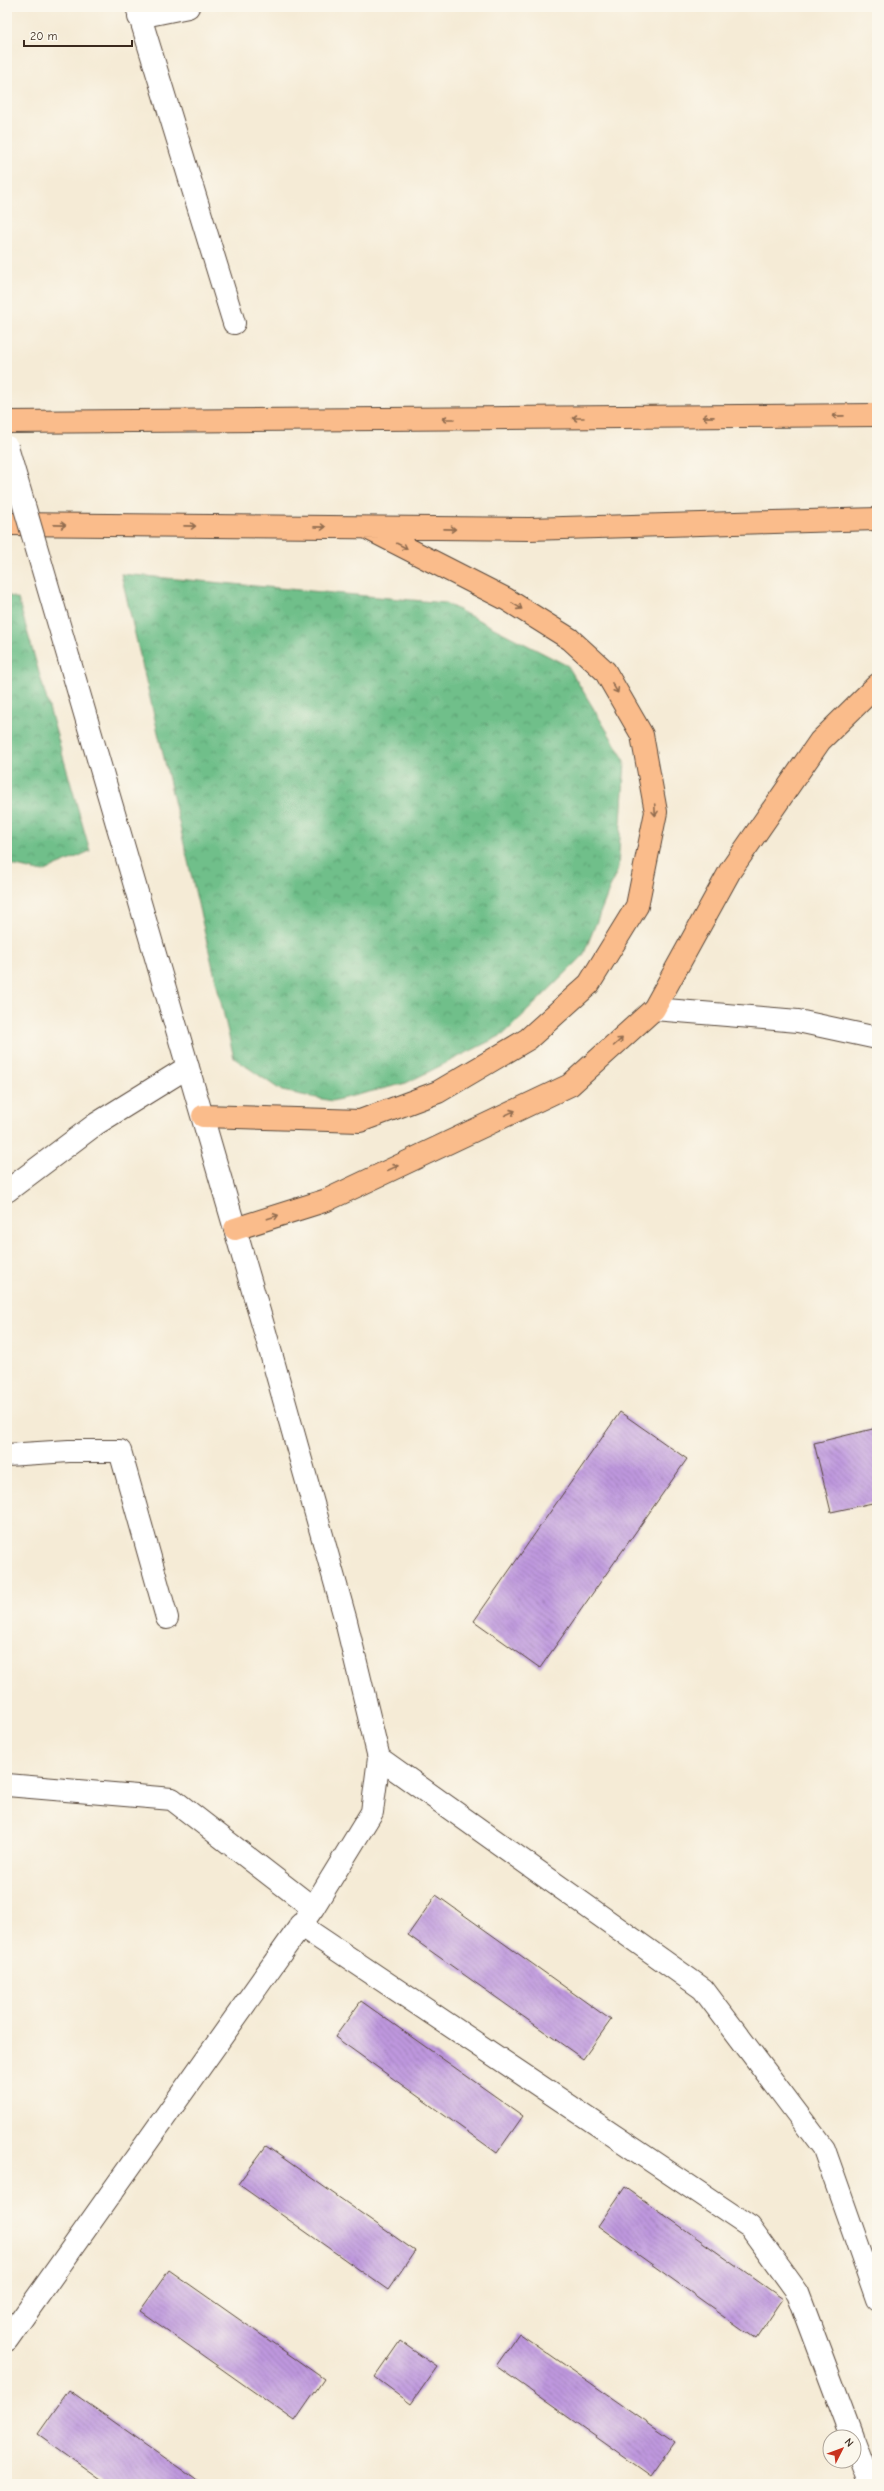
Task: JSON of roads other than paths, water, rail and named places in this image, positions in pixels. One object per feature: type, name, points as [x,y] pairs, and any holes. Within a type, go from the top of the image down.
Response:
[{"type":"highway","points":[[7,422],[877,415]]},
{"type":"highway","points":[[7,524],[529,529],[877,519]]},
{"type":"highway","points":[[203,1116],[360,1121],[438,1092],[528,1039],[589,984],[637,906],[656,812],[642,735],[605,671],[570,639],[506,599],[367,528]]},
{"type":"highway","points":[[236,1229],[326,1200],[570,1085],[654,1009],[730,871],[820,741],[877,685]]},
{"type":"street","points":[[188,7],[138,12],[234,324]]},
{"type":"street","points":[[7,447],[236,1229],[346,1621],[379,1758],[372,1812],[306,1916],[7,2340]]},
{"type":"street","points":[[654,1009],[798,1021],[877,1038]]},
{"type":"street","points":[[7,1191],[96,1124],[188,1067]]},
{"type":"street","points":[[7,1455],[68,1451],[120,1451],[167,1618]]},
{"type":"street","points":[[379,1758],[703,1989],[824,2149],[877,2299]]},
{"type":"street","points":[[7,1785],[172,1799],[306,1916],[750,2227],[798,2294],[849,2429]]},
{"type":"street","points":[[862,2463],[870,2484]]}]
